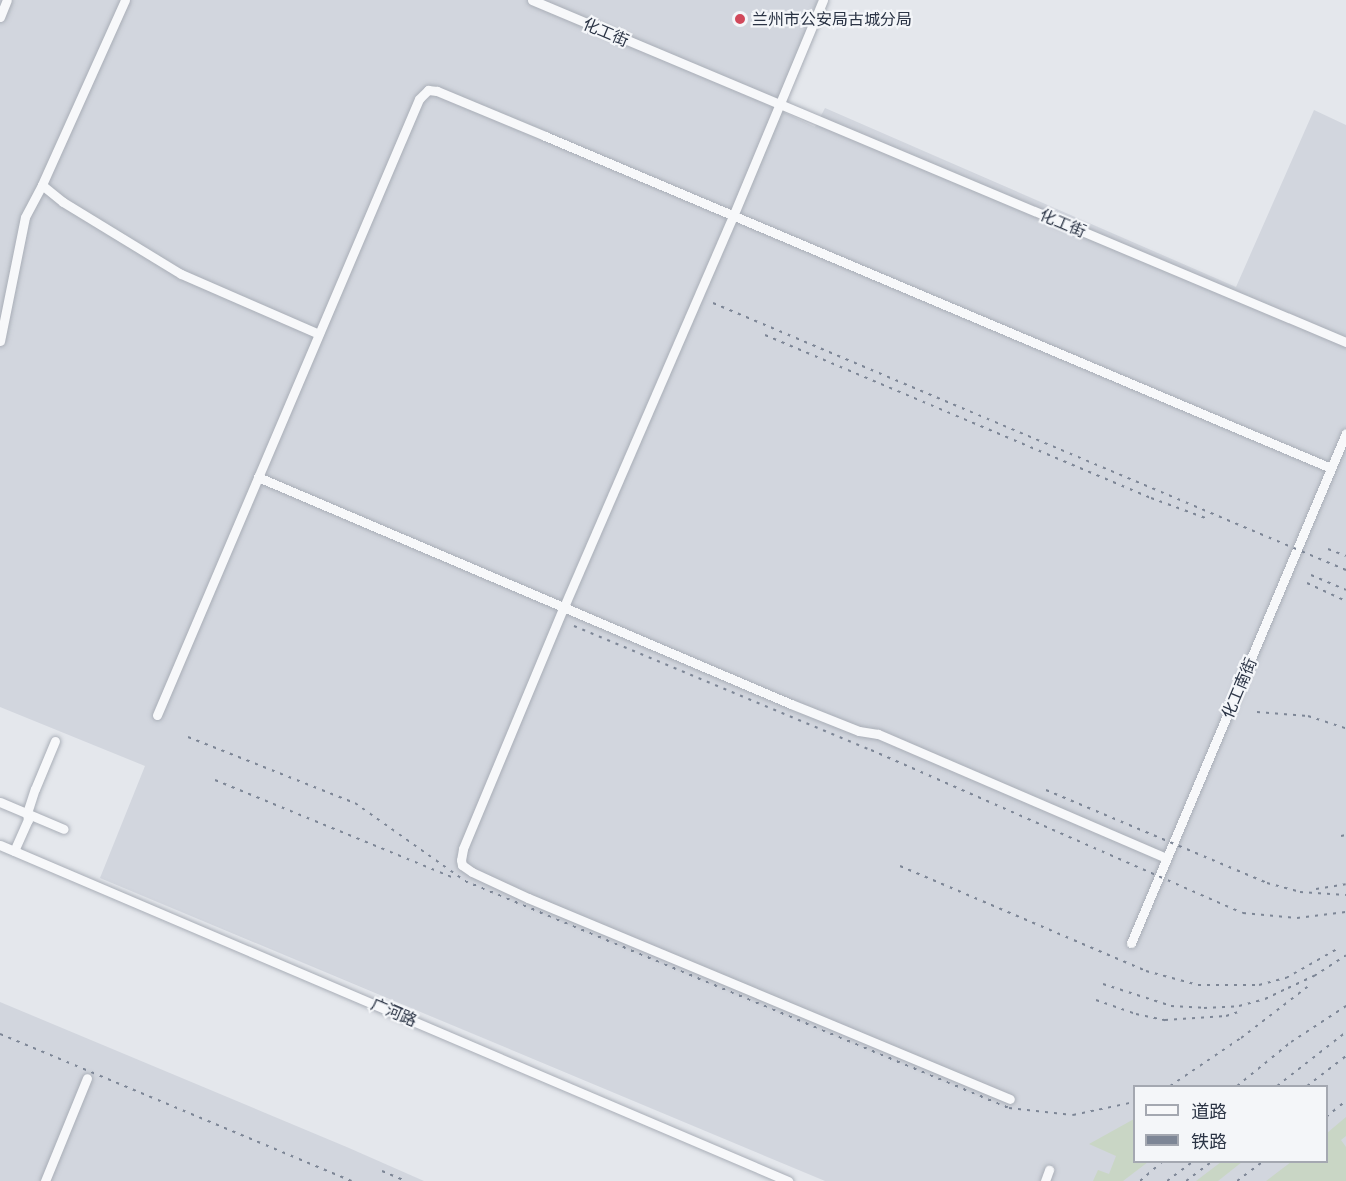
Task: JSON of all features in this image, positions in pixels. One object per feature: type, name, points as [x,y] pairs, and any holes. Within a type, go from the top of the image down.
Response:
[{"type":"street","points":[[0,17],[7,0]]},
{"type":"street","points":[[0,341],[25,217],[42,185],[125,0]]},
{"type":"street","name":"化工街","points":[[532,0],[1346,342]]},
{"type":"street","points":[[824,0],[741,199],[564,606],[463,849],[462,865],[528,898],[1010,1099]]},
{"type":"street","points":[[157,716],[419,99],[428,90],[437,91],[1331,468]]},
{"type":"street","points":[[42,185],[63,202],[181,274],[319,334]]},
{"type":"street","name":"化工南街","points":[[1131,943],[1346,433]]},
{"type":"street","points":[[258,477],[791,704],[859,731],[878,734],[1166,858]]},
{"type":"street","points":[[14,850],[28,820],[27,813],[55,741]]},
{"type":"street","points":[[0,802],[64,829]]},
{"type":"street","name":"广河路","points":[[0,845],[788,1181]]},
{"type":"street","points":[[45,1181],[87,1078]]},
{"type":"street","points":[[1045,1181],[1049,1170]]},
{"type":"shaded area","points":[[0,0],[818,0],[780,105],[767,104],[815,127],[825,108],[1236,287],[1314,110],[1346,125],[1346,1181],[825,1181],[100,878],[145,766],[0,707]]},
{"type":"shaded area","points":[[0,1002],[349,1148],[424,1181],[0,1181]]},
{"type":"green space","points":[[1346,1117],[1346,1136],[1341,1140],[1346,1147],[1346,1181],[1266,1181],[1290,1163],[1328,1163],[1328,1132]]},
{"type":"green space","points":[[1133,1120],[1133,1163],[1147,1163],[1123,1181],[1093,1181],[1098,1170],[1109,1174],[1116,1156],[1089,1144]]},
{"type":"green space","points":[[1220,1163],[1241,1163],[1218,1181],[1196,1181]]},
{"type":"railway","points":[[713,303],[1346,570]]},
{"type":"railway","points":[[765,335],[1151,498],[1208,519]]},
{"type":"railway","points":[[1328,549],[1346,556]]},
{"type":"railway","points":[[1311,575],[1346,590]]},
{"type":"railway","points":[[1307,583],[1346,601]]},
{"type":"railway","points":[[574,626],[871,750],[1243,913],[1297,918],[1346,912]]},
{"type":"railway","points":[[1257,712],[1308,716],[1346,728]]},
{"type":"railway","points":[[188,737],[355,803],[465,881],[1009,1108],[1073,1115],[1133,1102]]},
{"type":"railway","points":[[215,780],[454,878]]},
{"type":"railway","points":[[1046,790],[1267,883],[1300,892],[1346,895]]},
{"type":"railway","points":[[1341,836],[1346,835]]},
{"type":"railway","points":[[900,866],[1146,971],[1198,985],[1259,985],[1286,978],[1337,949]]},
{"type":"railway","points":[[1316,889],[1346,884]]},
{"type":"railway","points":[[1103,984],[1171,1006],[1204,1008],[1239,1006],[1265,999],[1314,976],[1346,955]]},
{"type":"railway","points":[[1171,1085],[1241,1038],[1311,984]]},
{"type":"railway","points":[[1096,1000],[1136,1014],[1165,1020],[1226,1016],[1241,1011]]},
{"type":"railway","points":[[1238,1085],[1291,1042],[1346,1006]]},
{"type":"railway","points":[[1278,1085],[1346,1032]]},
{"type":"railway","points":[[0,1034],[351,1181]]},
{"type":"railway","points":[[1308,1085],[1346,1056]]},
{"type":"railway","points":[[1328,1115],[1346,1101]]},
{"type":"railway","points":[[1140,1181],[1161,1163]]},
{"type":"railway","points":[[1167,1181],[1191,1163]]},
{"type":"railway","points":[[1186,1181],[1210,1163]]},
{"type":"railway","points":[[1237,1181],[1261,1163]]},
{"type":"railway","points":[[382,1171],[405,1181]]},
{"type":"place","name":"兰州市公安局古城分局","points":[[740,19]]}]
